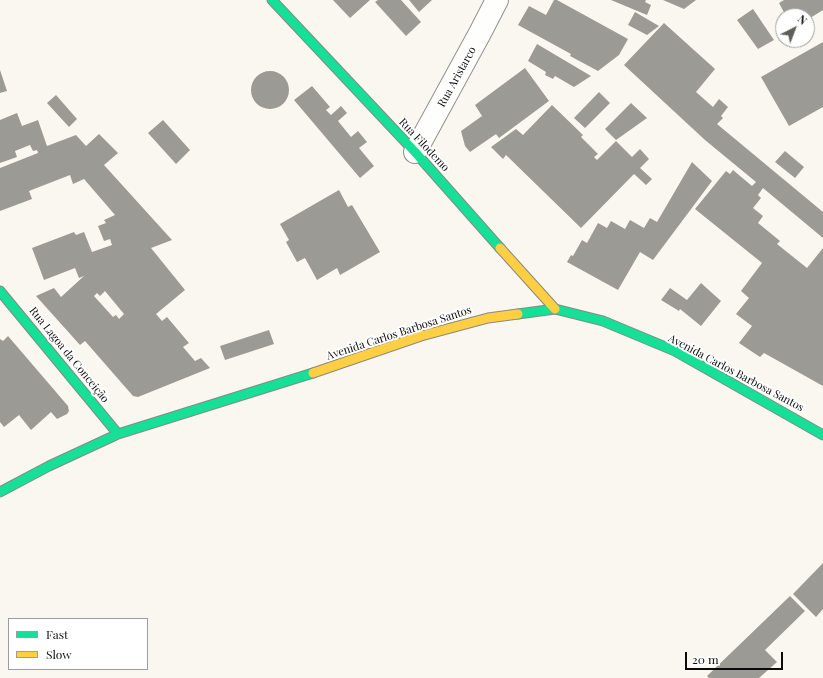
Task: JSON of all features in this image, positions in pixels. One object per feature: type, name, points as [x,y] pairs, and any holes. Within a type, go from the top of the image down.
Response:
[{"type":"main road","name":"Rua Filodemo","points":[[272,0],[415,152],[556,309]]},
{"type":"main road","name":"Rua Lagoa da Conceição","points":[[0,291],[118,434]]},
{"type":"main road","name":"Avenida Carlos Barbosa Santos","points":[[0,492],[49,466],[118,434],[327,368],[421,336],[488,318],[556,309],[603,321],[675,351],[823,435]]},
{"type":"street","name":"Rua Aristarco","points":[[415,152],[497,0]]},
{"type":"building","points":[[333,0],[370,0],[350,18]]},
{"type":"building","points":[[378,0],[401,0],[421,22],[406,36],[375,2]]},
{"type":"building","points":[[409,0],[432,0],[419,12]]},
{"type":"building","points":[[554,0],[557,0],[628,39],[619,55],[598,71],[570,56],[571,54],[518,25],[529,6],[546,15]]},
{"type":"building","points":[[611,0],[646,0],[645,2],[651,5],[647,15]]},
{"type":"building","points":[[663,0],[696,0],[684,9]]},
{"type":"building","points":[[784,0],[823,0],[823,10],[815,15],[815,8],[782,8],[779,3]]},
{"type":"building","points":[[753,9],[774,40],[758,49],[737,20]]},
{"type":"building","points":[[635,12],[659,26],[647,35],[628,25]]},
{"type":"building","points":[[664,23],[715,69],[696,92],[713,107],[719,99],[728,107],[721,116],[723,118],[717,124],[823,212],[823,238],[763,188],[758,195],[761,198],[753,208],[763,216],[758,223],[780,241],[777,244],[807,268],[823,248],[823,386],[764,353],[760,357],[739,343],[752,326],[736,314],[749,298],[741,291],[762,263],[695,209],[726,171],[730,174],[733,170],[752,186],[756,182],[705,140],[624,65]]},
{"type":"building","points":[[823,42],[823,107],[789,126],[761,77],[812,48],[815,48]]},
{"type":"building","points":[[537,44],[591,76],[574,87],[555,76],[553,79],[545,75],[546,72],[528,61]]},
{"type":"building","points":[[525,68],[549,101],[499,138],[496,134],[470,152],[465,146],[461,131],[482,116],[475,105]]},
{"type":"building","points":[[0,70],[7,91],[0,93]]},
{"type":"building","points":[[266,71],[274,71],[281,74],[286,79],[289,90],[286,101],[281,106],[274,109],[266,109],[259,106],[254,101],[251,94],[251,86],[254,79],[259,74]]},
{"type":"building","points":[[312,86],[330,107],[326,110],[331,115],[341,106],[347,113],[338,121],[351,137],[358,131],[367,142],[359,148],[374,166],[360,178],[294,100]]},
{"type":"building","points":[[599,92],[610,103],[585,128],[574,118]]},
{"type":"building","points":[[56,95],[77,119],[69,127],[47,103]]},
{"type":"building","points":[[631,103],[647,118],[616,140],[605,129]]},
{"type":"building","points":[[552,105],[583,135],[581,137],[598,154],[594,157],[597,160],[616,141],[632,157],[640,149],[649,159],[640,168],[652,179],[646,185],[634,174],[581,228],[506,155],[503,159],[491,147],[516,129],[523,135]]},
{"type":"building","points":[[17,113],[22,126],[38,120],[47,146],[76,135],[86,146],[99,134],[118,153],[104,165],[172,240],[151,248],[185,290],[156,314],[162,321],[167,317],[189,343],[183,347],[195,361],[201,358],[210,368],[138,397],[133,396],[85,341],[80,345],[36,296],[54,288],[61,297],[84,276],[79,278],[75,268],[44,280],[32,248],[74,232],[76,235],[84,232],[92,252],[112,245],[110,239],[104,241],[98,226],[106,223],[104,220],[115,215],[84,179],[73,184],[70,175],[29,191],[32,199],[0,211],[0,168],[38,153],[37,150],[33,151],[30,145],[15,151],[17,157],[0,163],[0,120]],"holes":[[[105,291],[124,314],[119,319],[116,315],[113,317],[94,296],[97,293],[100,296]]]},
{"type":"building","points":[[163,120],[190,150],[176,164],[148,133]]},
{"type":"building","points":[[785,151],[804,167],[795,178],[775,162]]},
{"type":"building","points":[[692,162],[712,181],[653,260],[640,252],[618,290],[567,262],[571,255],[573,256],[582,240],[587,243],[598,223],[607,228],[611,221],[625,229],[630,220],[644,228],[650,218],[657,222]]},
{"type":"building","points":[[339,190],[348,207],[352,205],[380,252],[340,275],[337,268],[317,280],[305,258],[297,262],[286,242],[289,240],[280,224]]},
{"type":"building","points":[[701,283],[721,301],[701,326],[680,309],[679,311],[661,300],[670,288],[687,300]]},
{"type":"building","points":[[269,330],[274,344],[225,360],[220,346]]},
{"type":"building","points":[[8,336],[68,406],[69,411],[67,414],[57,419],[51,412],[31,430],[19,415],[4,427],[0,422],[0,339],[3,341]]},
{"type":"building","points":[[823,563],[823,609],[816,617],[793,594]]},
{"type":"building","points":[[790,596],[805,611],[765,650],[777,662],[759,678],[709,678],[707,676]]},
{"type":"traffic: fast","points":[[272,0],[415,152],[500,248]]},
{"type":"traffic: fast","points":[[0,291],[118,434]]},
{"type":"traffic: fast","points":[[518,314],[555,309],[603,321],[675,351],[823,435]]},
{"type":"traffic: fast","points":[[0,492],[49,466],[118,434],[313,373]]},
{"type":"traffic: slow","points":[[500,248],[555,309]]},
{"type":"traffic: slow","points":[[313,373],[421,336],[488,318],[518,314]]}]
